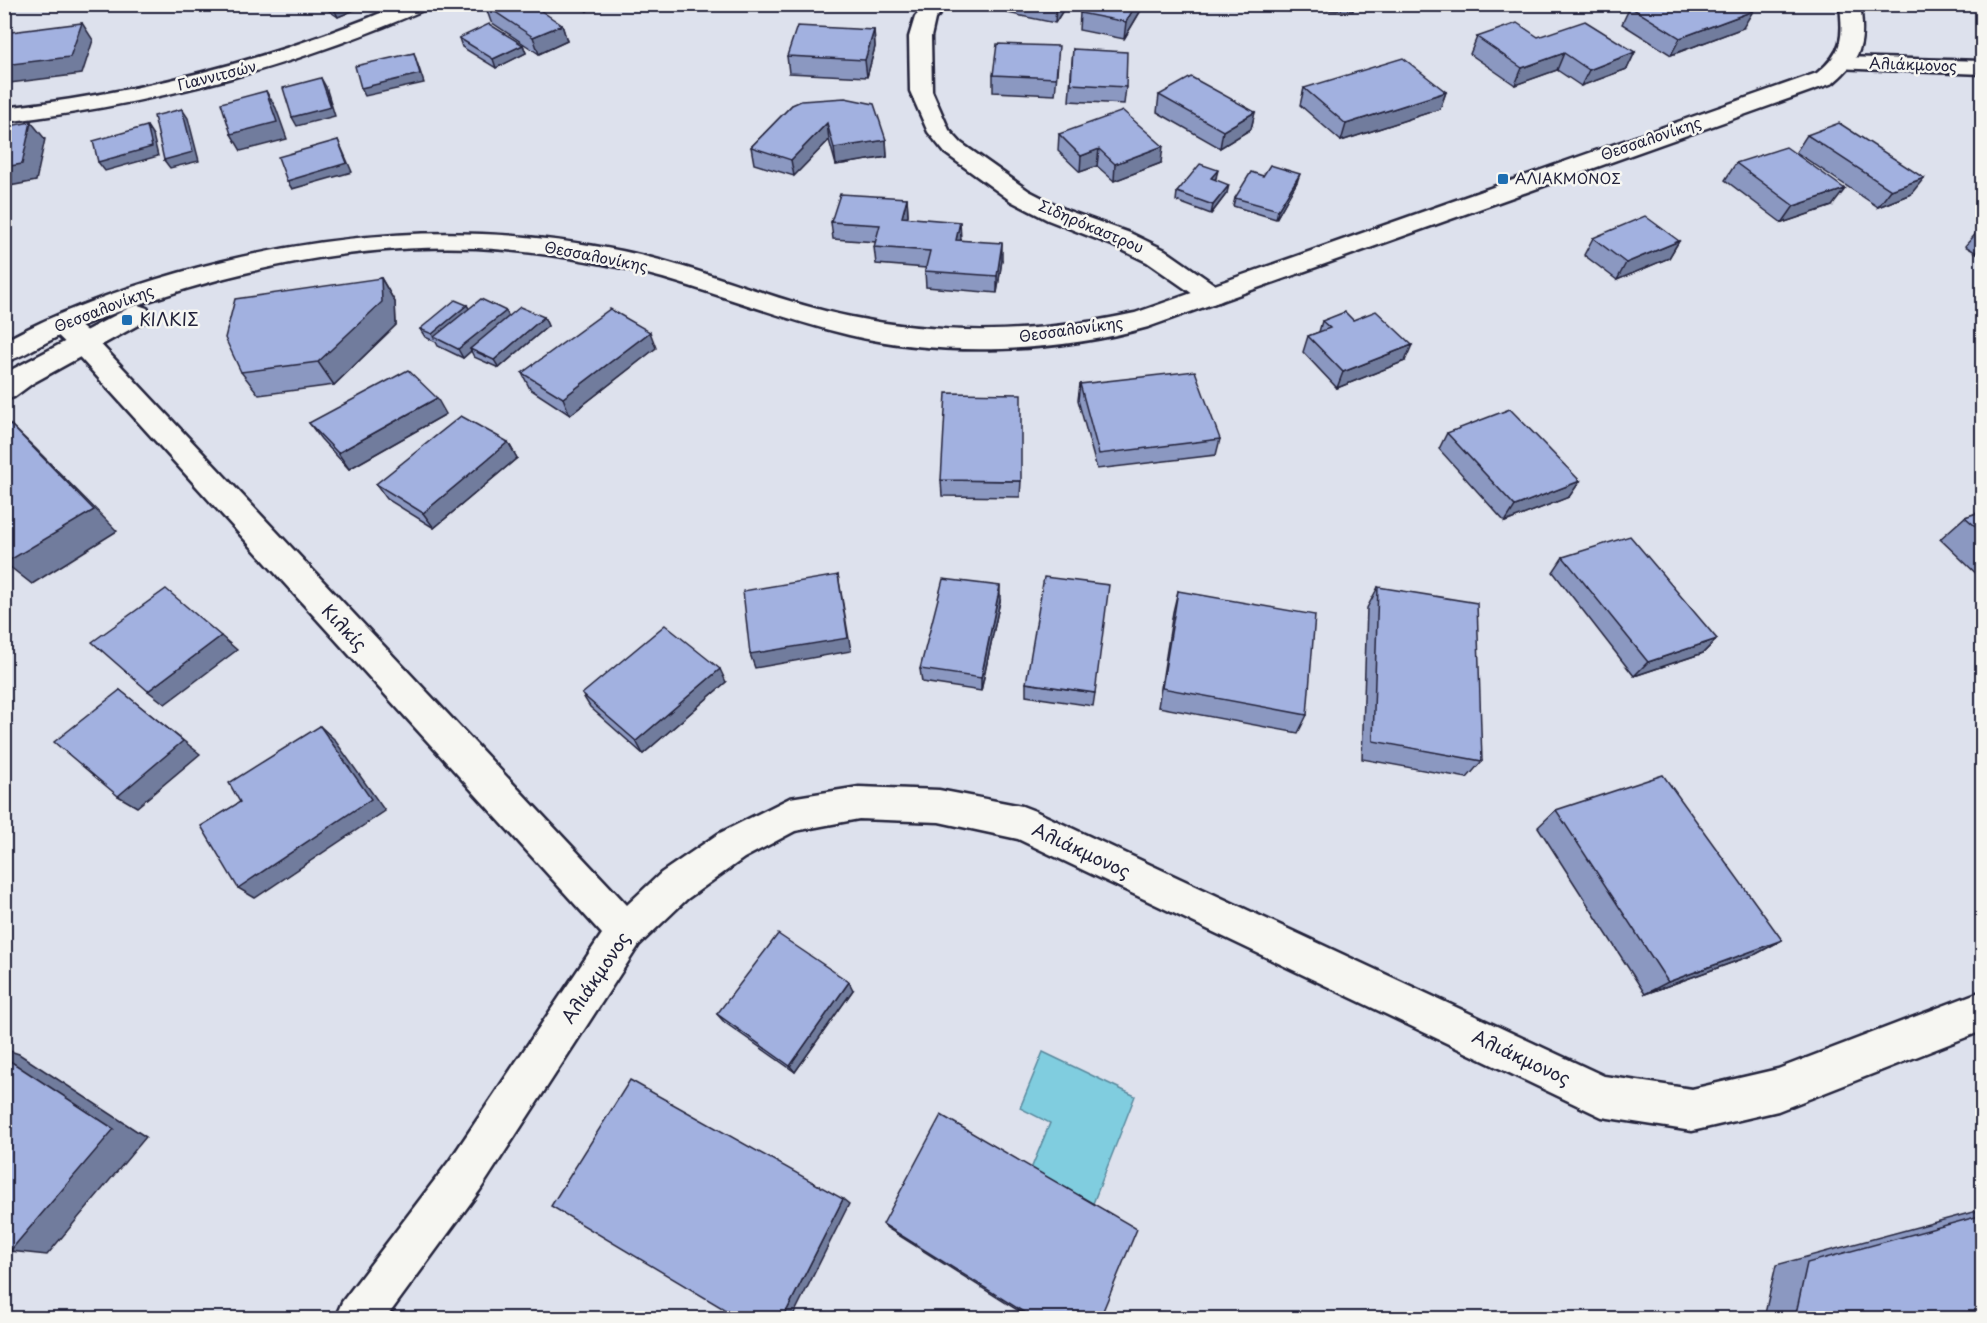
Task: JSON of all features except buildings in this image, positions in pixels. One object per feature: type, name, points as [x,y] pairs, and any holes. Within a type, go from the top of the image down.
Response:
[{"type":"street","name":"Γιαννιτσών","points":[[4,115],[112,99],[229,73],[305,51],[357,32],[421,4]]},
{"type":"street","name":"Σιδηρόκαστρου","points":[[939,4],[925,17],[920,37],[919,65],[921,91],[926,106],[939,132],[946,140],[1020,196],[1057,215],[1121,239],[1156,256],[1212,295]]},
{"type":"street","points":[[1843,63],[1853,33],[1850,4]]},
{"type":"street","name":"Θεσσαλονίκης","points":[[4,352],[127,320],[207,273],[279,255],[357,244],[467,238],[513,242],[624,260],[852,327],[936,337],[1007,339],[1072,333],[1139,321],[1825,78],[1843,63]]},
{"type":"street","name":"Αλιάκμονος","points":[[1843,63],[1983,68]]},
{"type":"street","name":"Θεσσαλονίκης","points":[[4,390],[72,334]]},
{"type":"street","name":"Κιλκίς","points":[[72,334],[626,932]]},
{"type":"street","name":"Αλιάκμονος","points":[[357,1318],[465,1175],[626,932],[674,886],[731,846],[790,815],[859,803],[939,806],[1022,823],[1602,1096],[1692,1110],[1778,1090],[1983,1011]]},
{"type":"water","points":[[1043,1052],[1135,1096],[1092,1206],[1029,1174],[1050,1123],[1020,1108]]},
{"type":"place","name":"ΑΛΙΑΚΜΟΝΟΣ","points":[[1503,179]]},
{"type":"place","name":"ΚΙΛΚΙΣ","points":[[127,320]]}]
